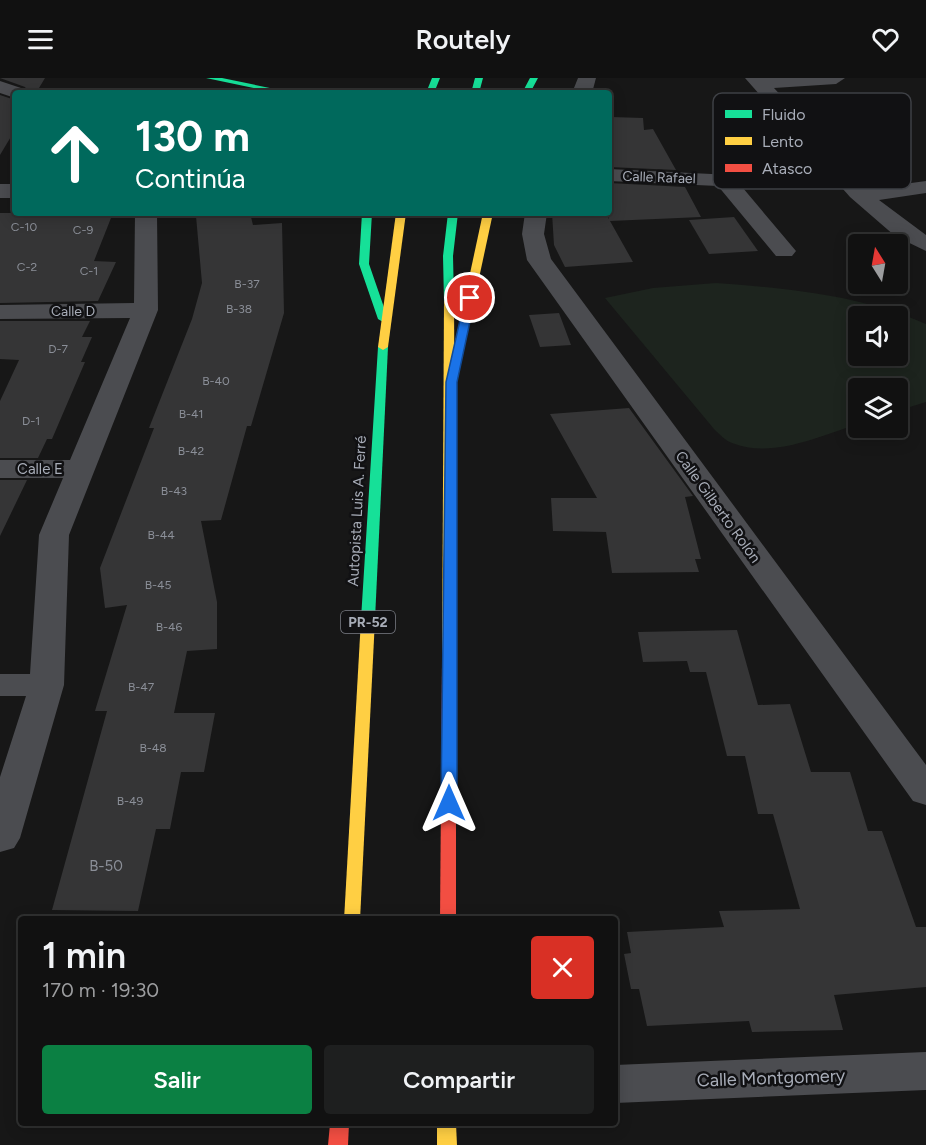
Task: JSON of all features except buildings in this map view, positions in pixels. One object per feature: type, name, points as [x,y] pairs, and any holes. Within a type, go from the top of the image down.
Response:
[{"type":"highway","points":[[210,78],[274,90]]},
{"type":"highway","points":[[367,216],[364,264],[384,324]]},
{"type":"highway","name":"Autopista Luis A. Ferré","points":[[352,916],[384,324],[401,216]]},
{"type":"highway","points":[[448,916],[451,382],[447,256],[453,216]]},
{"type":"highway","points":[[451,382],[487,216]]},
{"type":"highway","points":[[339,1145],[340,1126]]},
{"type":"highway","points":[[447,1126],[447,1145]]},
{"type":"street","points":[[756,80],[836,78]]},
{"type":"street","points":[[756,80],[768,93]]},
{"type":"street","name":"Calle Rafael","points":[[612,175],[713,180]]},
{"type":"street","points":[[863,196],[926,187]]},
{"type":"street","name":"Calle Rafael","points":[[732,189],[784,251]]},
{"type":"street","points":[[857,189],[905,235],[926,244]]},
{"type":"street","points":[[0,838],[47,685],[54,535],[146,310],[146,216]]},
{"type":"street","name":"Calle Gilberto Rolón","points":[[536,216],[533,234],[539,260],[926,792]]},
{"type":"street","name":"Calle D","points":[[0,312],[146,310]]},
{"type":"street","name":"Calle E","points":[[0,469],[81,469]]},
{"type":"street","points":[[0,686],[47,685]]},
{"type":"street","name":"Calle Montgomery","points":[[618,1084],[926,1071]]},
{"type":"shaded area","points":[[716,283],[823,294],[876,306],[848,306],[848,366],[908,366],[908,317],[926,324],[926,402],[908,408],[908,378],[848,378],[848,427],[812,440],[780,447],[748,447],[732,443],[714,429],[605,298],[653,288]]},
{"type":"traffic: fast","points":[[210,78],[274,90]]},
{"type":"traffic: fast","points":[[431,90],[436,78]]},
{"type":"traffic: fast","points":[[476,90],[479,78]]},
{"type":"traffic: fast","points":[[528,90],[534,78]]},
{"type":"traffic: fast","points":[[367,216],[364,264],[383,319]]},
{"type":"traffic: fast","points":[[449,301],[448,256],[453,216]]},
{"type":"traffic: fast","points":[[368,619],[383,347]]},
{"type":"traffic: slow","points":[[383,347],[401,216]]},
{"type":"traffic: slow","points":[[462,334],[487,216]]},
{"type":"traffic: slow","points":[[449,301],[449,664]]},
{"type":"traffic: slow","points":[[352,916],[368,619]]},
{"type":"traffic: slow","points":[[447,1126],[447,1145]]},
{"type":"traffic: jam","points":[[448,916],[449,664]]},
{"type":"traffic: jam","points":[[338,1145],[340,1126]]},
{"type":"route","points":[[449,803],[451,382],[470,298]]}]
